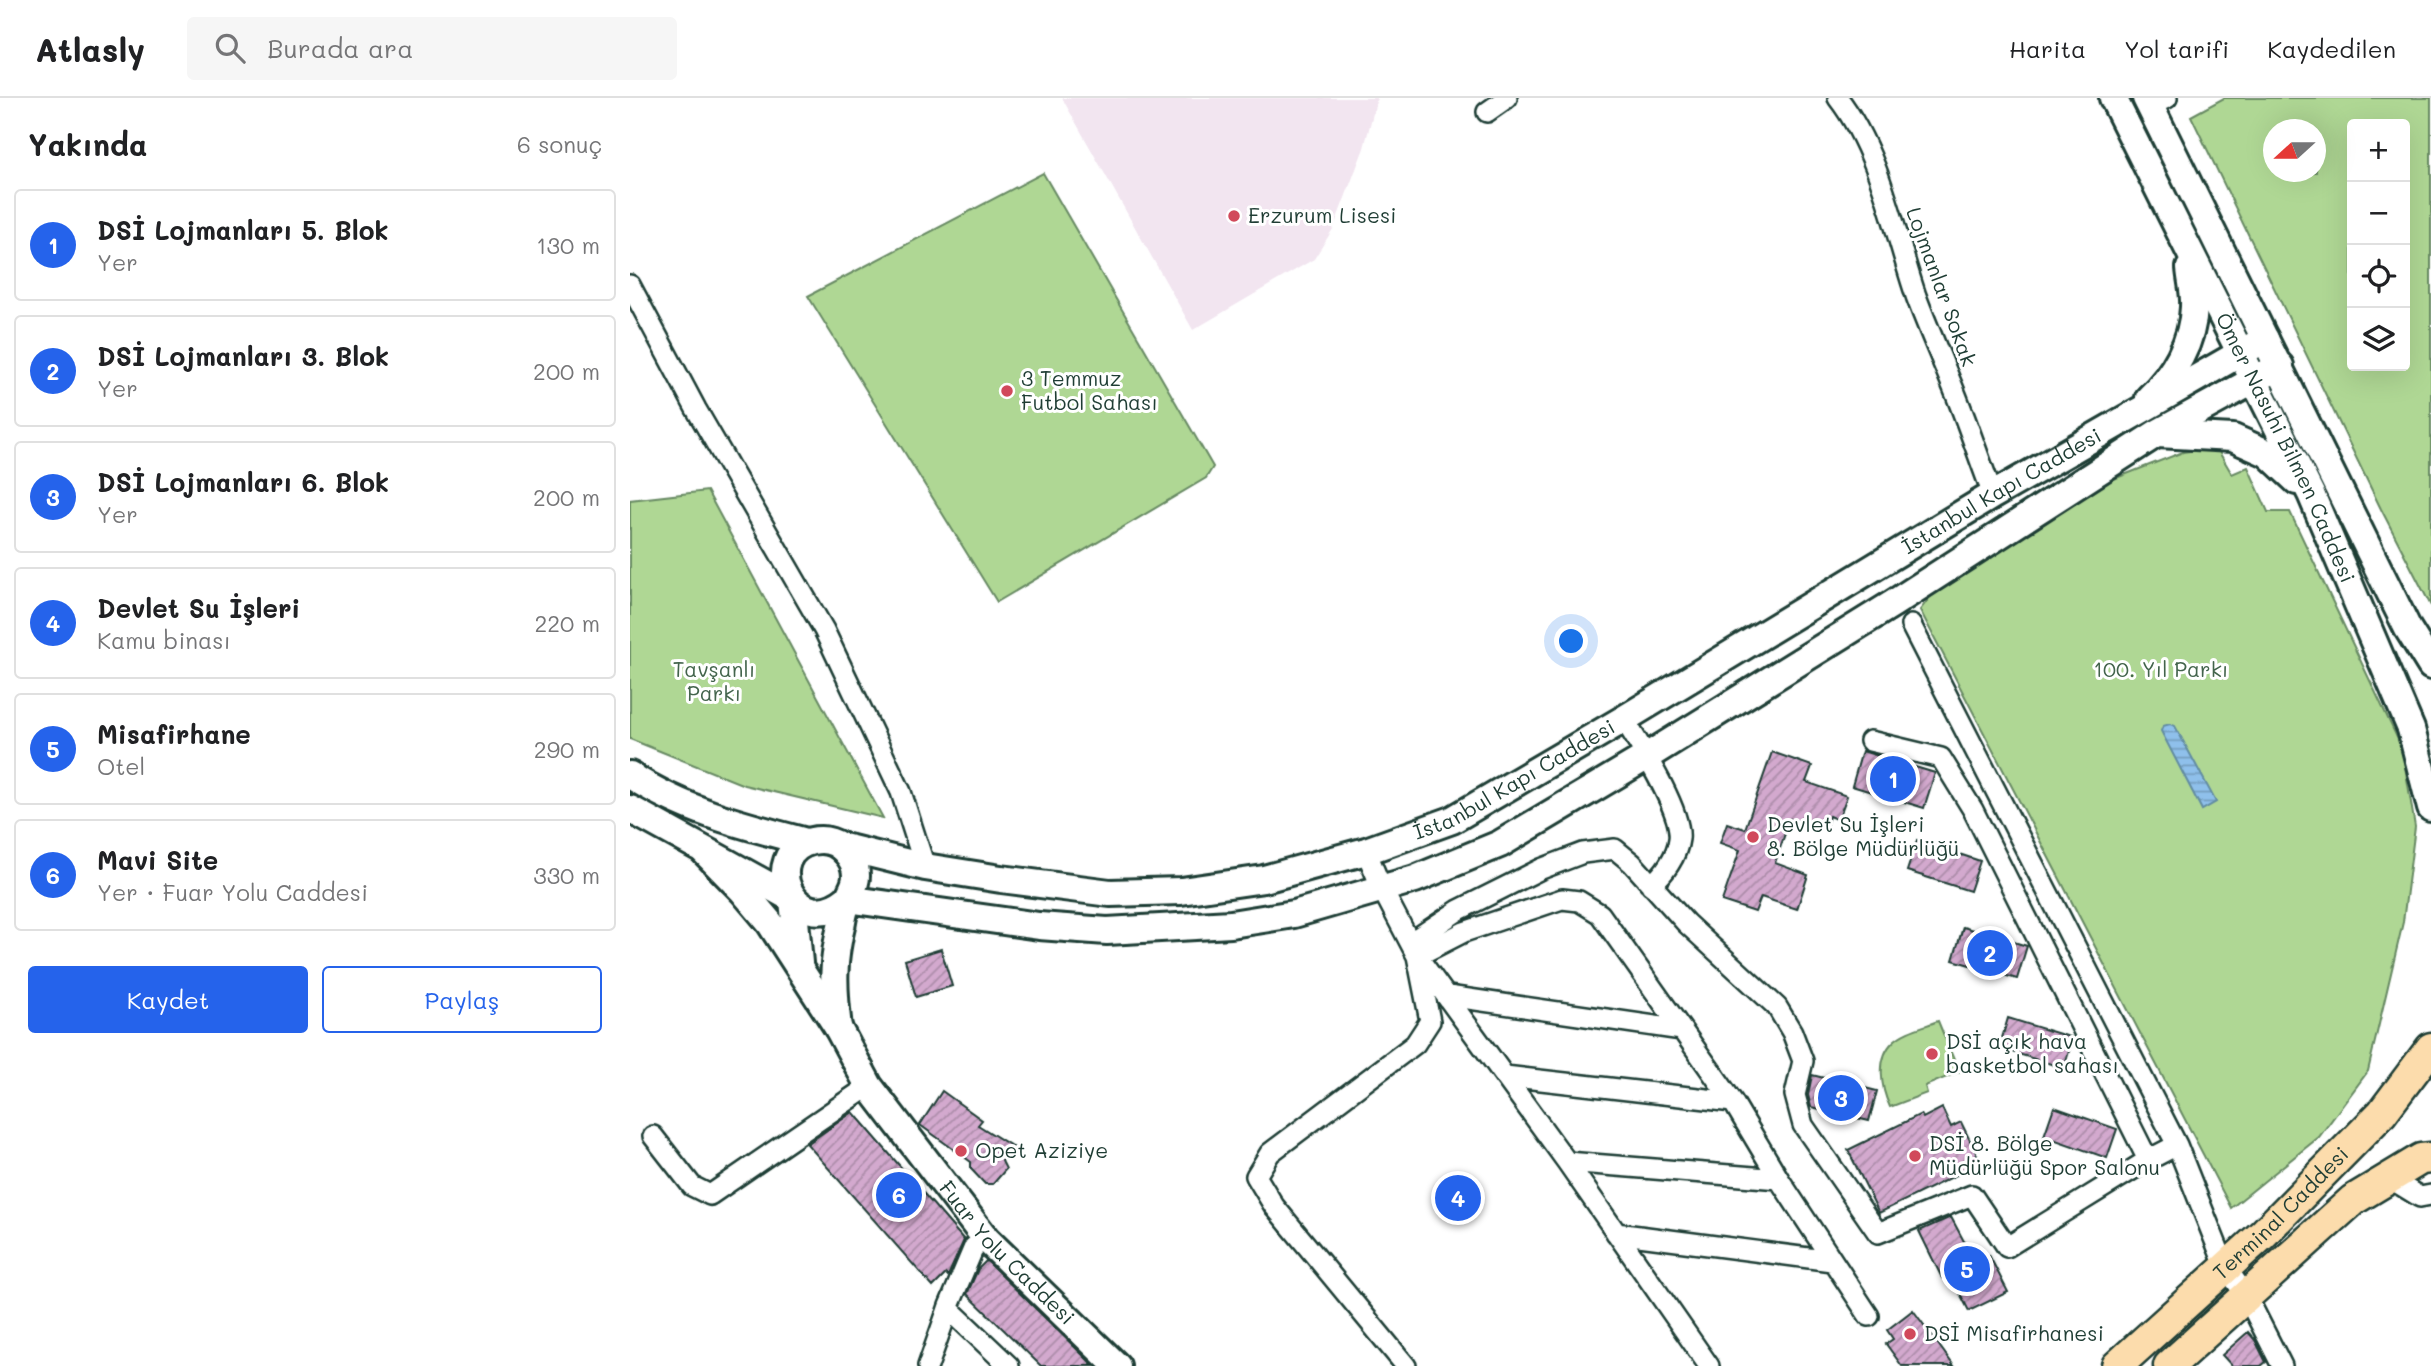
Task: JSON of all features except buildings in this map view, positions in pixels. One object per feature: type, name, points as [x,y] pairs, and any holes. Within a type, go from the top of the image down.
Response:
[{"type":"main road","name":"Ömer Nasuhi Bilmen Caddesi","points":[[2113,98],[2311,494],[2411,729],[2431,808]]},
{"type":"main road","name":"Ömer Nasuhi Bilmen Caddesi","points":[[2154,101],[2265,339],[2408,629],[2431,666]]},
{"type":"main road","points":[[2118,424],[2152,396],[2173,370],[2190,336],[2195,306],[2187,247]]},
{"type":"main road","points":[[2118,424],[2265,339]]},
{"type":"main road","points":[[630,809],[814,911],[838,907],[848,899],[1039,926],[1107,931],[1231,924],[1294,914],[1415,879],[1500,844],[1894,603],[2155,434],[2280,366]]},
{"type":"main road","name":"İstanbul Kapı Caddesi","points":[[840,846],[925,867],[1110,893],[1181,891],[1264,879],[1366,851],[1452,820],[1993,495],[2118,424]]},
{"type":"main road","points":[[2155,434],[2233,438],[2267,453],[2311,494]]},
{"type":"main road","points":[[630,775],[654,791],[688,807],[733,823],[807,842],[829,841],[848,853],[856,876],[835,950],[832,984],[838,1028]]},
{"type":"main road","points":[[799,965],[793,898],[787,889],[786,867],[790,856],[807,842]]},
{"type":"main road","name":"Fuar Yolu Caddesi","points":[[705,852],[757,906],[799,965],[838,1028],[869,1086],[986,1239],[1116,1366]]},
{"type":"main road","name":"Terminal Caddesi","points":[[2117,1366],[2263,1234],[2382,1113],[2431,1048]]},
{"type":"main road","name":"Terminal Caddesi","points":[[2169,1366],[2353,1199],[2421,1159],[2431,1158]]},
{"type":"street","points":[[1488,111],[1507,98]]},
{"type":"street","name":"Lojmanlar Sokak","points":[[1838,98],[1876,169],[1920,307],[1993,495]]},
{"type":"street","points":[[630,285],[696,409],[824,630],[901,792],[925,867]]},
{"type":"street","points":[[1911,625],[2177,1145],[2225,1266],[2247,1297],[2282,1366]]},
{"type":"street","points":[[1624,719],[1673,807],[1680,838],[1668,868],[1651,885]]},
{"type":"street","points":[[1870,741],[1941,758],[1973,810],[2148,1160]]},
{"type":"street","points":[[1414,949],[1471,904],[1541,869],[1583,853],[1615,849],[1632,863],[1686,923],[1777,1007],[1803,1061],[1795,1095],[1803,1125],[1878,1233],[1972,1195],[2007,1247],[2177,1145]]},
{"type":"street","points":[[1366,851],[1382,889],[1414,949],[1709,1366]]},
{"type":"street","points":[[1414,949],[1562,899],[1579,901],[1600,914],[1733,1102],[1779,1179],[1869,1316]]},
{"type":"street","points":[[1406,1366],[1274,1206],[1256,1176],[1270,1153],[1415,1044],[1430,1021],[1414,949]]},
{"type":"street","points":[[1448,996],[1682,1030]]},
{"type":"street","points":[[1505,1076],[1733,1102]]},
{"type":"street","points":[[653,1136],[692,1186],[709,1195],[869,1086]]},
{"type":"street","points":[[1567,1162],[1779,1179]]},
{"type":"street","points":[[2389,1178],[2420,1197],[2431,1195]]},
{"type":"street","points":[[1616,1233],[1832,1261]]},
{"type":"street","points":[[928,1366],[974,1247],[986,1239]]},
{"type":"street","points":[[949,1309],[1009,1366]]},
{"type":"shaded area","name":"Erzurum Lisesi","points":[[1062,98],[1377,98],[1364,148],[1333,229],[1314,259],[1193,330]]},
{"type":"green space","points":[[2224,98],[2431,98],[2431,606],[2381,509],[2191,116]]},
{"type":"green space","points":[[1043,173],[1213,467],[1206,478],[997,602],[808,296]]},
{"type":"green space","name":"100. Yıl Parkı","points":[[2216,447],[2232,474],[2248,467],[2268,512],[2290,512],[2402,748],[2415,827],[2403,922],[2368,1071],[2319,1137],[2231,1208],[1920,610],[1935,591],[2106,482],[2183,452]]},
{"type":"green space","name":"Tavşanlı Parkı","points":[[707,491],[883,818],[744,785],[630,739],[630,500]]},
{"type":"green space","points":[[1938,1021],[1959,1072],[1925,1086],[1927,1093],[1890,1107],[1884,1091],[1884,1056],[1893,1042],[1903,1035]]},
{"type":"water","points":[[2163,726],[2175,726],[2216,802],[2202,810],[2161,731]]},
{"type":"place","name":"Erzurum Lisesi","points":[[1234,216]]},
{"type":"place","name":"3 Temmuz Futbol Sahası","points":[[1007,391]]},
{"type":"place","name":"DSİ Lojmanları 5. Blok","points":[[1893,779]]},
{"type":"place","name":"Devlet Su İşleri 8. Bölge Müdürlüğü","points":[[1753,837]]},
{"type":"place","name":"DSİ Lojmanları 3. Blok","points":[[1990,953]]},
{"type":"place","name":"DSİ açık hava basketbol sahası","points":[[1932,1054]]},
{"type":"place","name":"DSİ Lojmanları 6. Blok","points":[[1841,1098]]},
{"type":"place","name":"Opet Aziziye","points":[[961,1151]]},
{"type":"place","name":"DSİ 8. Bölge Müdürlüğü Spor Salonu","points":[[1915,1156]]},
{"type":"place","name":"Mavi Site","points":[[899,1195]]},
{"type":"place","name":"Devlet Su İşleri","points":[[1458,1198]]},
{"type":"place","name":"Misafirhane","points":[[1967,1269]]},
{"type":"place","name":"DSİ Misafirhanesi","points":[[1910,1334]]}]
